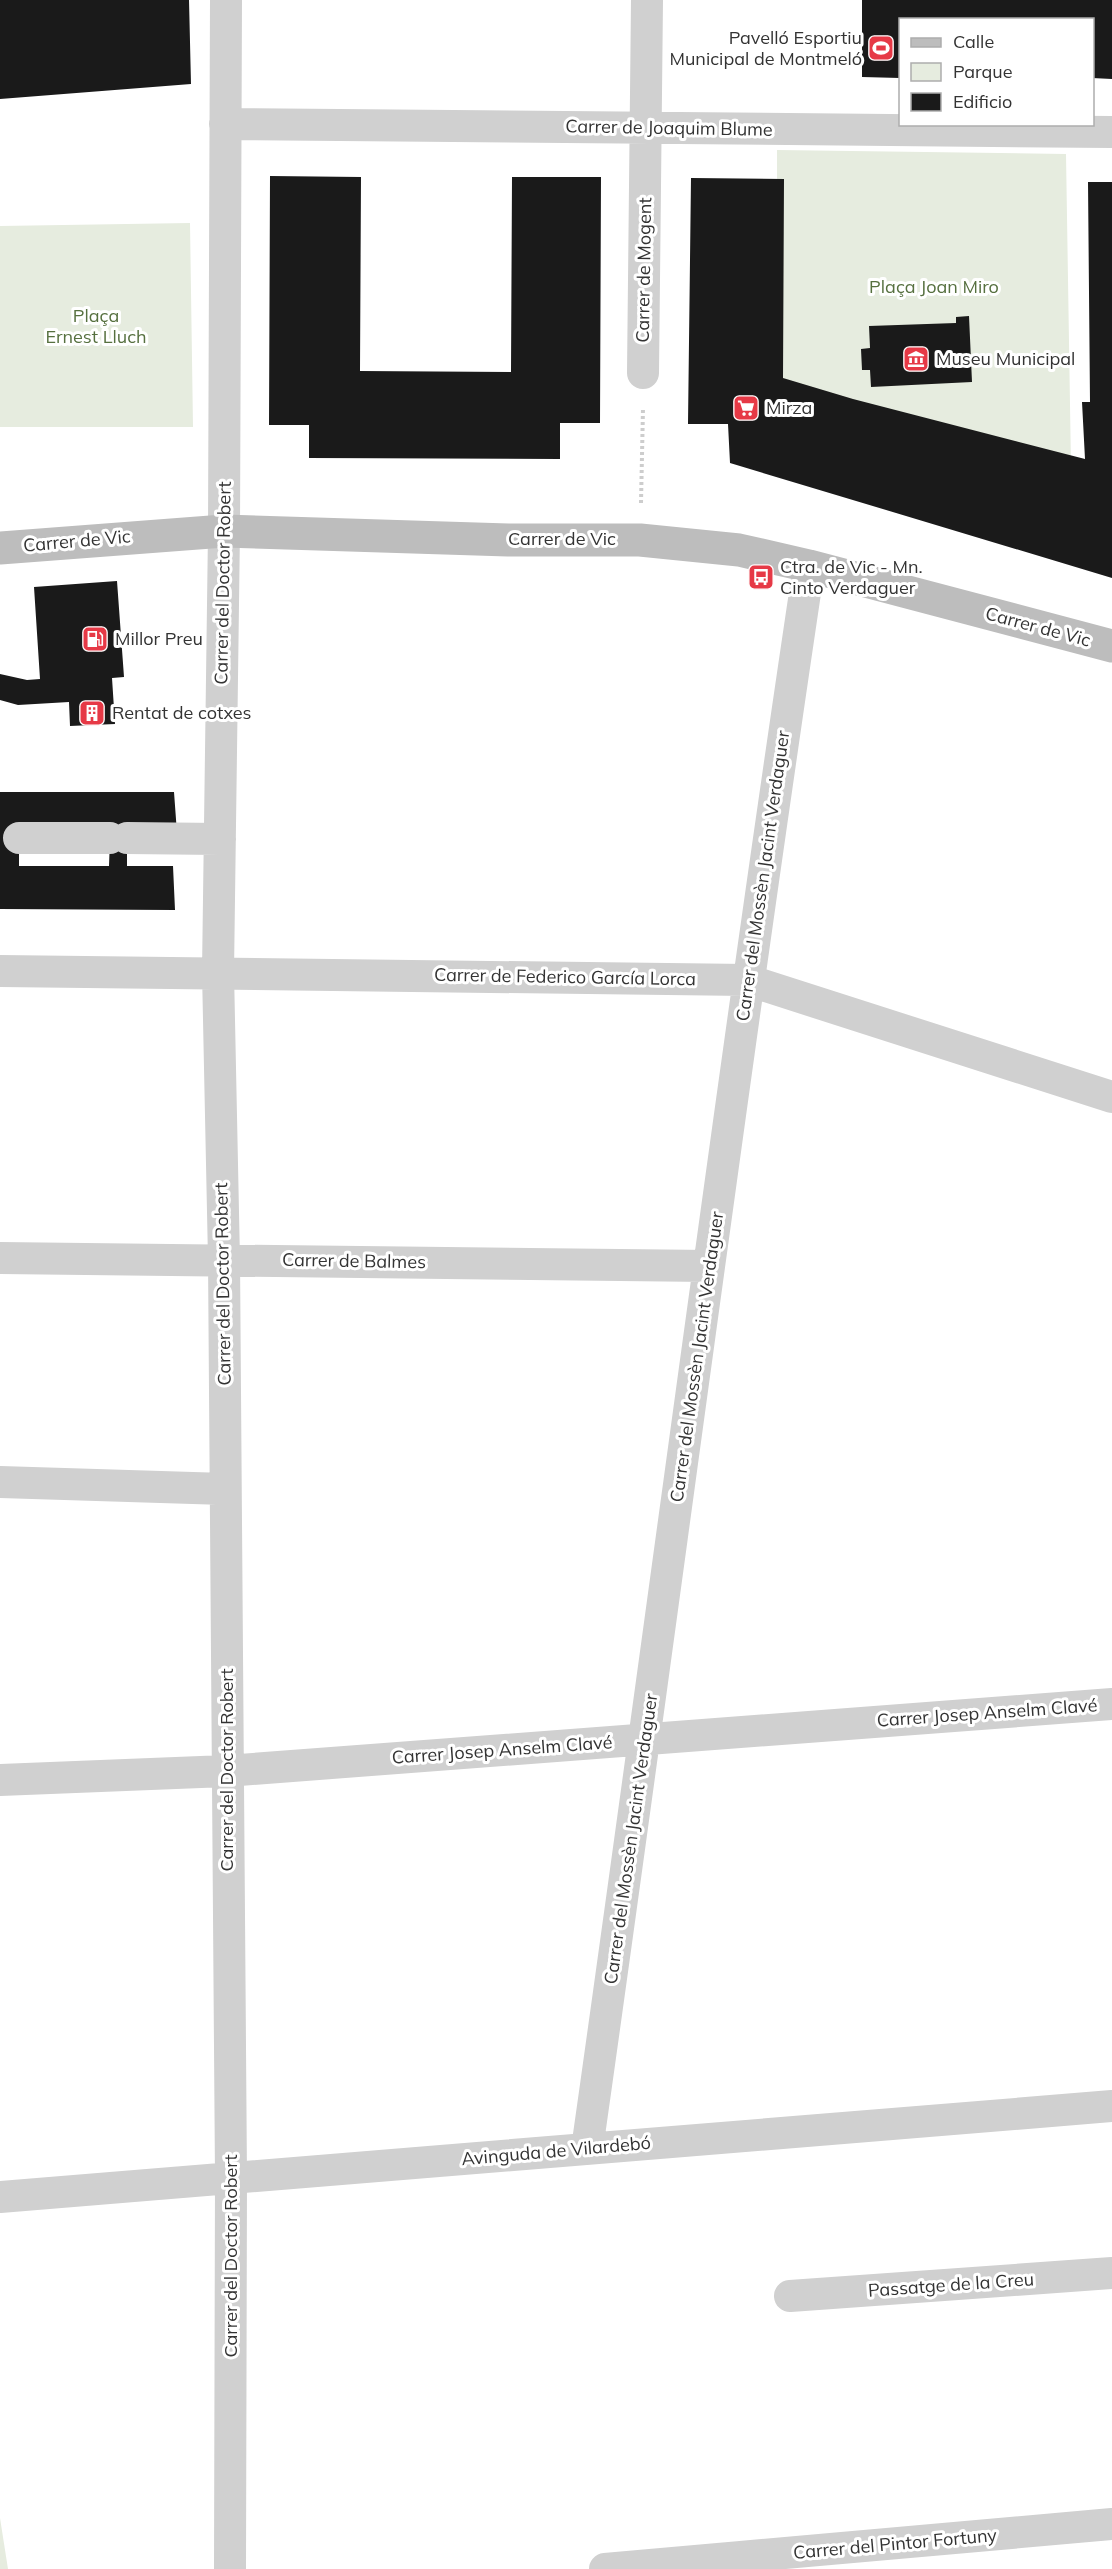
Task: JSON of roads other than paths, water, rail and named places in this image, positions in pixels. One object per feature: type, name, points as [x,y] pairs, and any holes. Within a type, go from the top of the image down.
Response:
[{"type":"street","name":"Carrer del Doctor Robert","points":[[225,0],[224,531],[218,972],[224,1259],[226,1771],[231,2178],[230,2569]]},
{"type":"street","name":"Carrer de Mogent","points":[[643,373],[647,0]]},
{"type":"street","name":"Carrer de Joaquim Blume","points":[[225,124],[1112,132]]},
{"type":"street","name":"Carrer de Vic","points":[[0,548],[224,531],[508,540],[640,540],[739,550],[1112,646]]},
{"type":"street","name":"Carrer del Mossèn Jacint Verdaguer","points":[[587,2149],[645,1739],[747,980],[808,566]]},
{"type":"street","points":[[6,837],[220,839]]},
{"type":"street","name":"Carrer de Federico García Lorca","points":[[0,971],[747,980],[1112,1097]]},
{"type":"street","name":"Carrer de Balmes","points":[[0,1258],[709,1266]]},
{"type":"street","points":[[0,1482],[225,1489]]},
{"type":"street","name":"Carrer Josep Anselm Clavé","points":[[0,1780],[226,1771],[1112,1704]]},
{"type":"street","name":"Avinguda de Vilardebó","points":[[0,2197],[1112,2106]]},
{"type":"street","name":"Passatge de la Creu","points":[[790,2296],[1112,2273]]},
{"type":"street","name":"Carrer del Pintor Fortuny","points":[[605,2569],[1112,2524]]},
{"type":"place","name":"Pavelló Esportiu Municipal de Montmeló","points":[[881,48]]},
{"type":"place","name":"Museu Municipal","points":[[916,359]]},
{"type":"place","name":"Mirza","points":[[746,408]]},
{"type":"place","name":"Ctra. de Vic - Mn. Cinto Verdaguer","points":[[761,577]]},
{"type":"place","name":"Millor Preu","points":[[95,639]]},
{"type":"place","name":"Rentat de cotxes","points":[[92,713]]},
{"type":"park label","name":"Plaça Joan Miro","points":[[934,287]]},
{"type":"park label","name":"Plaça Ernest Lluch","points":[[96,326]]}]
